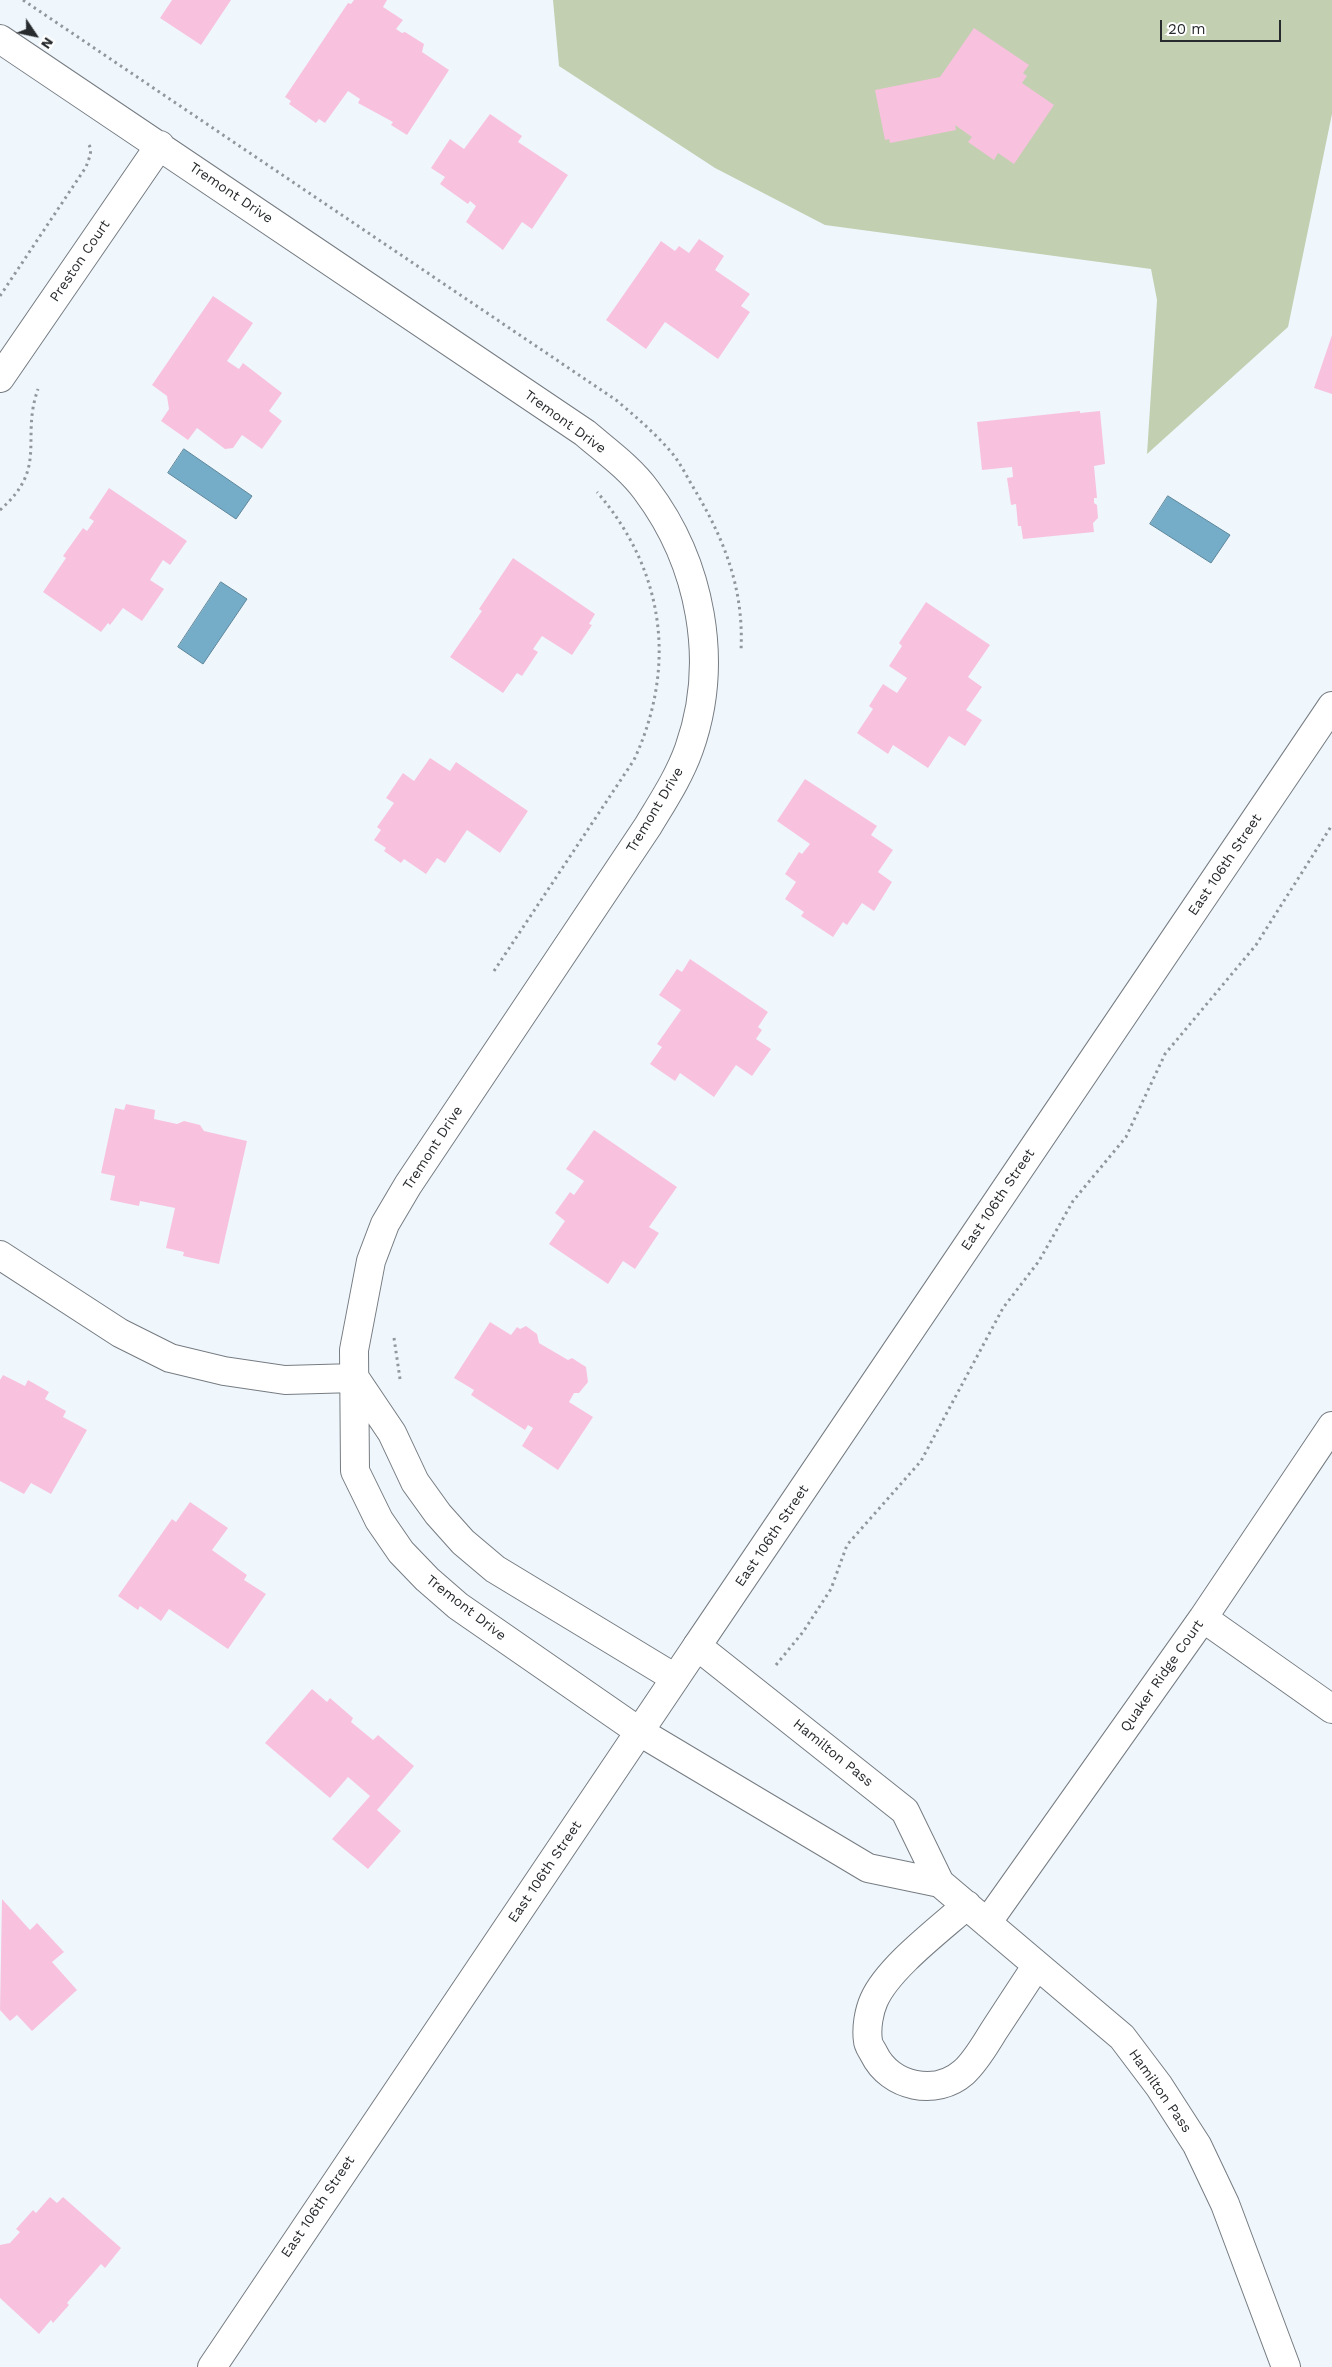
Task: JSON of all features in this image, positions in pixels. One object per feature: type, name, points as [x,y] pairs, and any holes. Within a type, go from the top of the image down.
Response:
[{"type":"street","name":"Tremont Drive","points":[[0,39],[585,433],[646,489],[672,529],[692,575],[702,626],[704,672],[700,708],[689,748],[676,780],[648,826],[413,1176],[384,1224],[371,1260],[354,1350],[355,1471],[378,1520],[401,1552],[427,1579],[458,1606],[640,1732]]},
{"type":"street","name":"Preston Court","points":[[0,378],[160,145]]},
{"type":"street","name":"East 106th Street","points":[[212,2367],[348,2162],[1332,706]]},
{"type":"street","points":[[0,1255],[120,1333],[170,1358],[224,1371],[285,1380],[355,1378],[392,1433],[415,1482],[438,1514],[464,1542],[495,1569],[675,1678]]},
{"type":"street","name":"Quaker Ridge Court","points":[[1037,1965],[979,2054],[963,2072],[946,2083],[928,2087],[906,2083],[887,2072],[878,2064],[868,2042],[868,2018],[874,1998],[900,1964],[977,1914],[1203,1618],[1332,1426]]},
{"type":"street","points":[[1203,1618],[1332,1709]]},
{"type":"street","name":"Hamilton Pass","points":[[698,1646],[905,1811],[940,1883],[1122,2038],[1160,2086],[1197,2145],[1226,2204],[1286,2367]]},
{"type":"street","name":"Hamilton Pass","points":[[640,1732],[868,1868],[940,1883]]},
{"type":"path","points":[[24,0],[616,400],[644,423],[673,455],[708,512],[730,561],[740,605],[741,654]]},
{"type":"path","points":[[0,296],[86,167],[91,154],[90,146],[84,138]]},
{"type":"path","points":[[0,510],[15,496],[24,483],[31,464],[32,418],[41,382]]},
{"type":"path","points":[[494,971],[634,760],[646,734],[656,690],[660,654],[658,622],[652,587],[637,551],[621,522],[591,485]]},
{"type":"path","points":[[755,1691],[803,1632],[831,1589],[847,1545],[922,1461],[1003,1308],[1039,1261],[1073,1201],[1126,1137],[1165,1054],[1256,945],[1332,825]]},
{"type":"path","points":[[394,1335],[394,1352],[400,1380]]},
{"type":"green space","points":[[553,0],[1332,0],[1332,114],[1288,327],[1147,454],[1157,300],[1151,269],[825,225],[715,168],[559,66]]},
{"type":"water","points":[[184,449],[252,496],[236,519],[168,473]]},
{"type":"water","points":[[1168,496],[1230,535],[1211,563],[1150,524]]},
{"type":"water","points":[[221,582],[247,599],[203,664],[178,647]]},
{"type":"building","points":[[172,0],[231,0],[201,45],[160,18]]},
{"type":"building","points":[[354,0],[387,0],[383,7],[403,20],[396,29],[402,33],[405,32],[424,44],[422,52],[449,70],[407,135],[391,125],[393,122],[358,103],[360,99],[348,91],[325,123],[319,119],[316,123],[289,104],[291,101],[285,97],[348,3],[351,4]]},
{"type":"building","points":[[974,28],[1029,65],[1023,73],[1027,76],[1022,83],[1054,105],[1014,164],[998,153],[994,160],[968,142],[972,137],[955,125],[956,130],[890,143],[889,139],[885,140],[875,90],[940,77]]},
{"type":"building","points":[[490,114],[522,136],[518,142],[568,175],[532,229],[522,222],[503,250],[466,222],[476,206],[470,201],[468,204],[440,184],[445,177],[431,168],[450,139],[464,149]]},
{"type":"building","points":[[699,239],[724,256],[715,270],[750,294],[741,306],[750,312],[718,359],[665,322],[646,349],[606,320],[661,241],[675,251],[679,246],[689,253]]},
{"type":"building","points":[[213,296],[253,323],[227,361],[239,369],[243,363],[282,393],[269,411],[282,421],[262,449],[242,435],[233,448],[225,449],[197,428],[188,440],[161,421],[169,409],[167,396],[152,385]]},
{"type":"building","points":[[1332,335],[1332,394],[1314,388]]},
{"type":"building","points":[[1080,411],[1080,413],[1100,411],[1105,464],[1094,466],[1097,498],[1094,498],[1094,503],[1097,505],[1098,518],[1093,523],[1094,532],[1023,539],[1021,526],[1018,526],[1016,504],[1011,505],[1007,478],[1013,477],[1012,467],[982,470],[977,422]]},
{"type":"building","points":[[109,488],[187,541],[170,565],[163,560],[150,580],[164,589],[142,621],[123,608],[110,625],[108,623],[101,632],[43,592],[66,558],[63,556],[83,528],[87,531],[94,521],[89,518]]},
{"type":"building","points":[[513,558],[595,614],[589,624],[592,625],[572,655],[542,636],[533,649],[538,652],[522,676],[517,673],[503,693],[450,657],[482,611],[479,609]]},
{"type":"building","points":[[926,602],[990,645],[968,677],[982,687],[966,710],[982,720],[965,746],[949,736],[928,768],[893,745],[888,754],[857,733],[873,709],[869,706],[883,684],[897,693],[907,678],[889,666],[902,646],[899,643]]},
{"type":"building","points":[[430,758],[450,771],[456,762],[528,811],[500,853],[467,830],[445,863],[437,858],[426,874],[404,859],[401,863],[384,851],[386,848],[374,840],[381,830],[377,827],[394,803],[386,798],[403,773],[414,781]]},
{"type":"building","points":[[805,779],[877,826],[871,835],[893,850],[878,872],[892,882],[874,911],[862,903],[847,925],[843,922],[833,937],[801,916],[804,912],[785,899],[796,882],[785,874],[799,852],[802,854],[810,844],[777,821]]},
{"type":"building","points":[[690,959],[768,1012],[758,1027],[762,1030],[756,1039],[771,1049],[752,1076],[736,1065],[714,1097],[680,1073],[675,1081],[650,1064],[662,1047],[657,1044],[681,1010],[659,995],[677,969],[682,972]]},
{"type":"building","points":[[126,1104],[155,1110],[154,1119],[177,1124],[184,1121],[200,1125],[204,1131],[247,1141],[219,1264],[183,1256],[184,1252],[166,1248],[175,1208],[140,1201],[139,1206],[110,1200],[115,1176],[101,1173],[115,1108],[124,1110]]},
{"type":"building","points":[[594,1130],[677,1187],[649,1227],[659,1233],[635,1269],[623,1261],[608,1284],[549,1244],[565,1221],[555,1213],[570,1192],[574,1195],[584,1181],[566,1169]]},
{"type":"building","points":[[490,1322],[511,1335],[517,1327],[520,1329],[526,1326],[537,1334],[539,1343],[568,1360],[572,1358],[586,1367],[588,1382],[579,1393],[574,1393],[569,1402],[593,1417],[558,1470],[522,1446],[533,1428],[528,1425],[525,1430],[471,1395],[474,1390],[454,1378]]},
{"type":"building","points":[[3,1375],[25,1386],[28,1380],[49,1392],[45,1399],[66,1411],[63,1417],[87,1430],[51,1494],[31,1483],[24,1494],[0,1481],[0,1380]]},
{"type":"building","points":[[190,1502],[228,1528],[212,1550],[247,1575],[244,1580],[266,1594],[228,1649],[169,1609],[161,1621],[140,1606],[138,1610],[118,1596],[172,1519],[176,1522]]},
{"type":"building","points":[[312,1689],[327,1702],[330,1698],[353,1718],[351,1722],[373,1740],[378,1735],[414,1766],[377,1810],[401,1831],[368,1869],[332,1839],[370,1796],[348,1777],[330,1798],[265,1743]]},
{"type":"building","points":[[2,1899],[30,1930],[37,1923],[64,1952],[52,1962],[77,1990],[32,2031],[17,2015],[10,2021],[0,2010]]},
{"type":"building","points":[[50,2197],[57,2203],[63,2197],[121,2248],[105,2268],[101,2264],[67,2303],[69,2305],[53,2323],[51,2320],[39,2334],[0,2298],[0,2245],[10,2243],[20,2232],[16,2229],[33,2210],[36,2213]]}]
